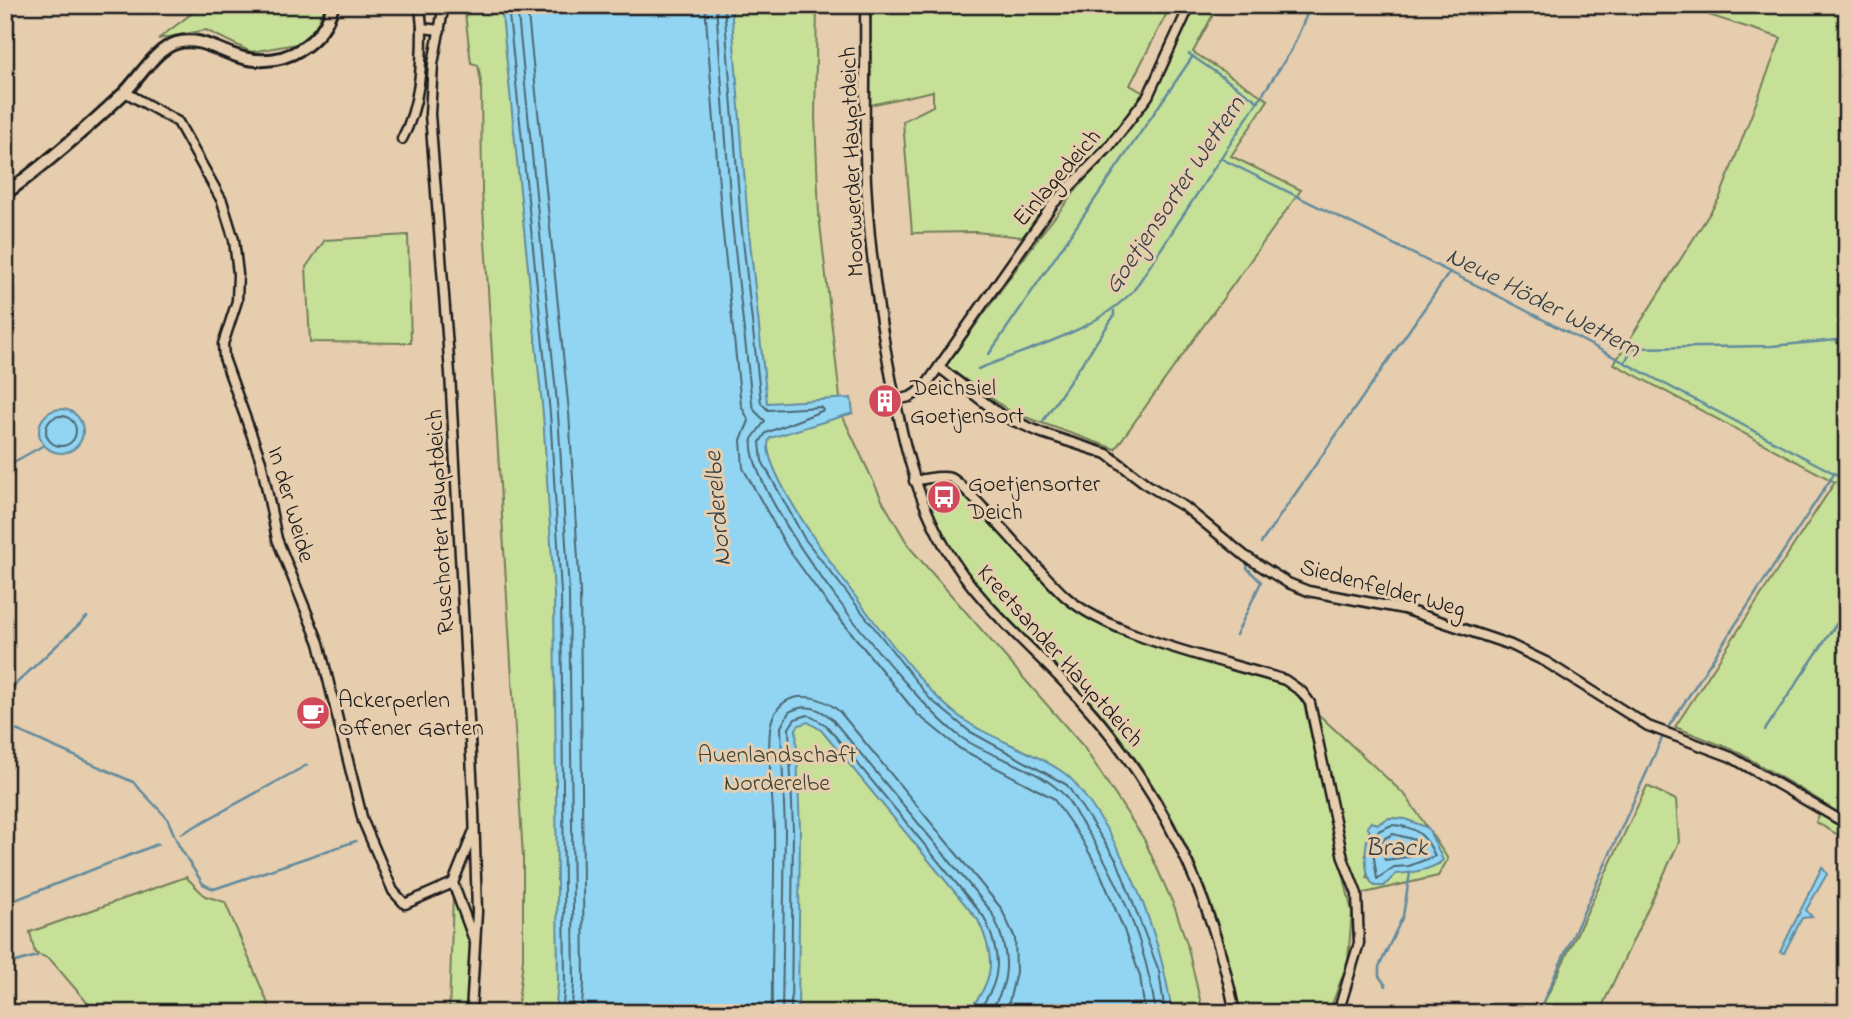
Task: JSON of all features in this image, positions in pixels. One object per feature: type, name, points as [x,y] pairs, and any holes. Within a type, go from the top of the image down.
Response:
[{"type":"street","points":[[5,194],[125,92],[166,47],[179,42],[194,41],[250,60],[273,59],[294,53],[311,44],[322,32],[334,5]]},
{"type":"street","points":[[402,139],[415,111],[422,28],[420,5]]},
{"type":"street","name":"Ruschorter Hauptdeich","points":[[444,5],[433,64],[430,114],[450,373],[474,830],[476,948],[471,1013]]},
{"type":"street","name":"Moorwerder Hauptdeich","points":[[865,5],[868,210],[878,304],[895,400],[914,481]]},
{"type":"street","name":"Einlagedeich","points":[[940,368],[1003,272],[1053,204],[1108,148],[1148,96],[1190,5]]},
{"type":"street","points":[[422,28],[440,30]]},
{"type":"street","name":"In der Weide","points":[[125,92],[178,122],[222,201],[234,240],[238,274],[237,301],[223,344],[224,358],[261,461],[276,539],[319,643],[371,844],[393,891],[405,904],[453,883]]},
{"type":"street","points":[[895,400],[918,394],[940,368]]},
{"type":"street","name":"Siedenfelder Weg","points":[[940,368],[1002,416],[1042,433],[1107,454],[1149,486],[1185,507],[1245,556],[1288,583],[1308,592],[1404,610],[1511,645],[1546,662],[1648,726],[1731,757],[1847,824]]},
{"type":"street","points":[[914,481],[942,477],[957,481],[1056,589],[1082,609],[1165,644],[1293,685],[1310,704],[1343,858],[1357,894],[1359,911],[1359,943],[1338,1013]]},
{"type":"street","name":"Kreetsander Hauptdeich","points":[[914,481],[941,540],[971,585],[1079,698],[1147,786],[1198,884],[1223,957],[1235,1013]]},
{"type":"street","points":[[474,830],[453,883],[476,948]]},
{"type":"green space","points":[[203,5],[328,5],[321,25],[296,44],[251,52],[206,30],[158,39]]},
{"type":"green space","name":"Auenlandschaft Norderelbe","points":[[464,5],[817,5],[815,117],[819,215],[842,415],[883,502],[910,548],[1083,746],[1144,839],[1175,908],[1187,944],[1203,1013],[517,1013],[523,959],[523,857],[482,192],[481,82],[478,65],[471,63]]},
{"type":"green space","points":[[871,5],[1170,7],[1130,85],[1147,95],[1022,237],[976,232],[912,233],[903,121],[933,106],[933,91],[870,105]]},
{"type":"green space","points":[[1193,5],[1217,7],[1193,52],[1268,100],[1231,156],[1301,190],[1115,449],[1011,412],[946,366],[1042,233],[1150,98]]},
{"type":"green space","points":[[1702,5],[1847,5],[1847,840],[1816,822],[1824,803],[1736,751],[1675,727],[1835,482],[1614,364],[1720,197],[1781,38],[1699,12]]},
{"type":"green space","points":[[408,235],[411,343],[310,342],[306,267],[325,240]]},
{"type":"green space","points":[[956,484],[1066,604],[1096,620],[1163,648],[1283,684],[1303,700],[1352,912],[1348,960],[1329,1013],[1240,1013],[1219,927],[1204,886],[1166,807],[1143,770],[1089,700],[980,588],[944,537],[931,508]]},
{"type":"green space","points":[[1317,713],[1406,796],[1427,828],[1405,819],[1389,818],[1378,824],[1371,822],[1365,856],[1368,861],[1367,877],[1375,886],[1384,886],[1396,873],[1439,864],[1429,830],[1448,859],[1438,876],[1360,894],[1347,859]]},
{"type":"green space","points":[[1647,786],[1676,800],[1679,842],[1599,1013],[1539,1013]]},
{"type":"green space","points":[[186,877],[205,896],[225,902],[272,1013],[96,1013],[50,959],[35,953],[30,932]]},
{"type":"green space","points":[[453,895],[471,941],[466,1013],[449,1013]]},
{"type":"water","name":"Auenlandschaft Norderelbe","points":[[501,5],[731,5],[748,222],[767,403],[851,398],[853,413],[770,438],[770,457],[783,487],[834,567],[894,647],[935,695],[967,722],[1066,774],[1093,807],[1125,862],[1138,891],[1159,951],[1172,1013],[967,1013],[983,990],[990,968],[988,946],[978,920],[821,730],[808,722],[796,729],[800,830],[798,1013],[555,1013],[558,984],[554,594],[543,414]]},
{"type":"water","points":[[61,409],[76,416],[83,431],[76,446],[61,453],[46,446],[39,431],[46,416]]},
{"type":"water","name":"Brack","points":[[1389,818],[1405,819],[1428,828],[1443,860],[1427,869],[1396,874],[1384,886],[1375,886],[1367,868],[1366,852],[1370,831],[1367,827],[1371,822],[1378,824]]},
{"type":"water","points":[[1822,867],[1827,874],[1806,910],[1812,917],[1802,918],[1784,953],[1780,952]]},
{"type":"waterway","name":"Goetjensorter Wettern","points":[[978,369],[1081,328],[1118,305],[1134,290],[1291,51],[1311,5]]},
{"type":"waterway","points":[[1189,54],[1259,102]]},
{"type":"waterway","points":[[989,354],[1193,56]]},
{"type":"waterway","name":"Neue Höder Wettern","points":[[1222,159],[1502,298],[1847,480]]},
{"type":"waterway","points":[[1261,543],[1449,273]]},
{"type":"waterway","points":[[1043,421],[1114,316],[1114,311]]},
{"type":"waterway","points":[[1625,362],[1632,348],[1772,346],[1847,339]]},
{"type":"waterway","points":[[5,467],[44,445]]},
{"type":"waterway","points":[[1669,726],[1834,474]]},
{"type":"waterway","points":[[1236,635],[1261,582],[1247,568],[1248,564]]},
{"type":"waterway","points":[[1765,730],[1847,608]]},
{"type":"waterway","points":[[5,694],[87,617]]},
{"type":"waterway","points":[[5,725],[133,782],[167,818],[179,846],[203,884],[214,889],[356,841]]},
{"type":"waterway","points":[[1538,1013],[1663,736]]},
{"type":"waterway","points":[[181,834],[307,765]]},
{"type":"waterway","points":[[5,904],[158,844]]},
{"type":"waterway","points":[[1386,986],[1379,976],[1379,967],[1403,916],[1410,873]]},
{"type":"waterway","points":[[5,965],[37,956]]},
{"type":"place","name":"Deichsiel Goetjensort","points":[[885,401]]},
{"type":"place","name":"Goetjensorter Deich","points":[[944,497]]},
{"type":"place","name":"Ackerperlen Offener Garten","points":[[313,713]]},
{"type":"water label","name":"Norderelbe","points":[[716,509]]}]
